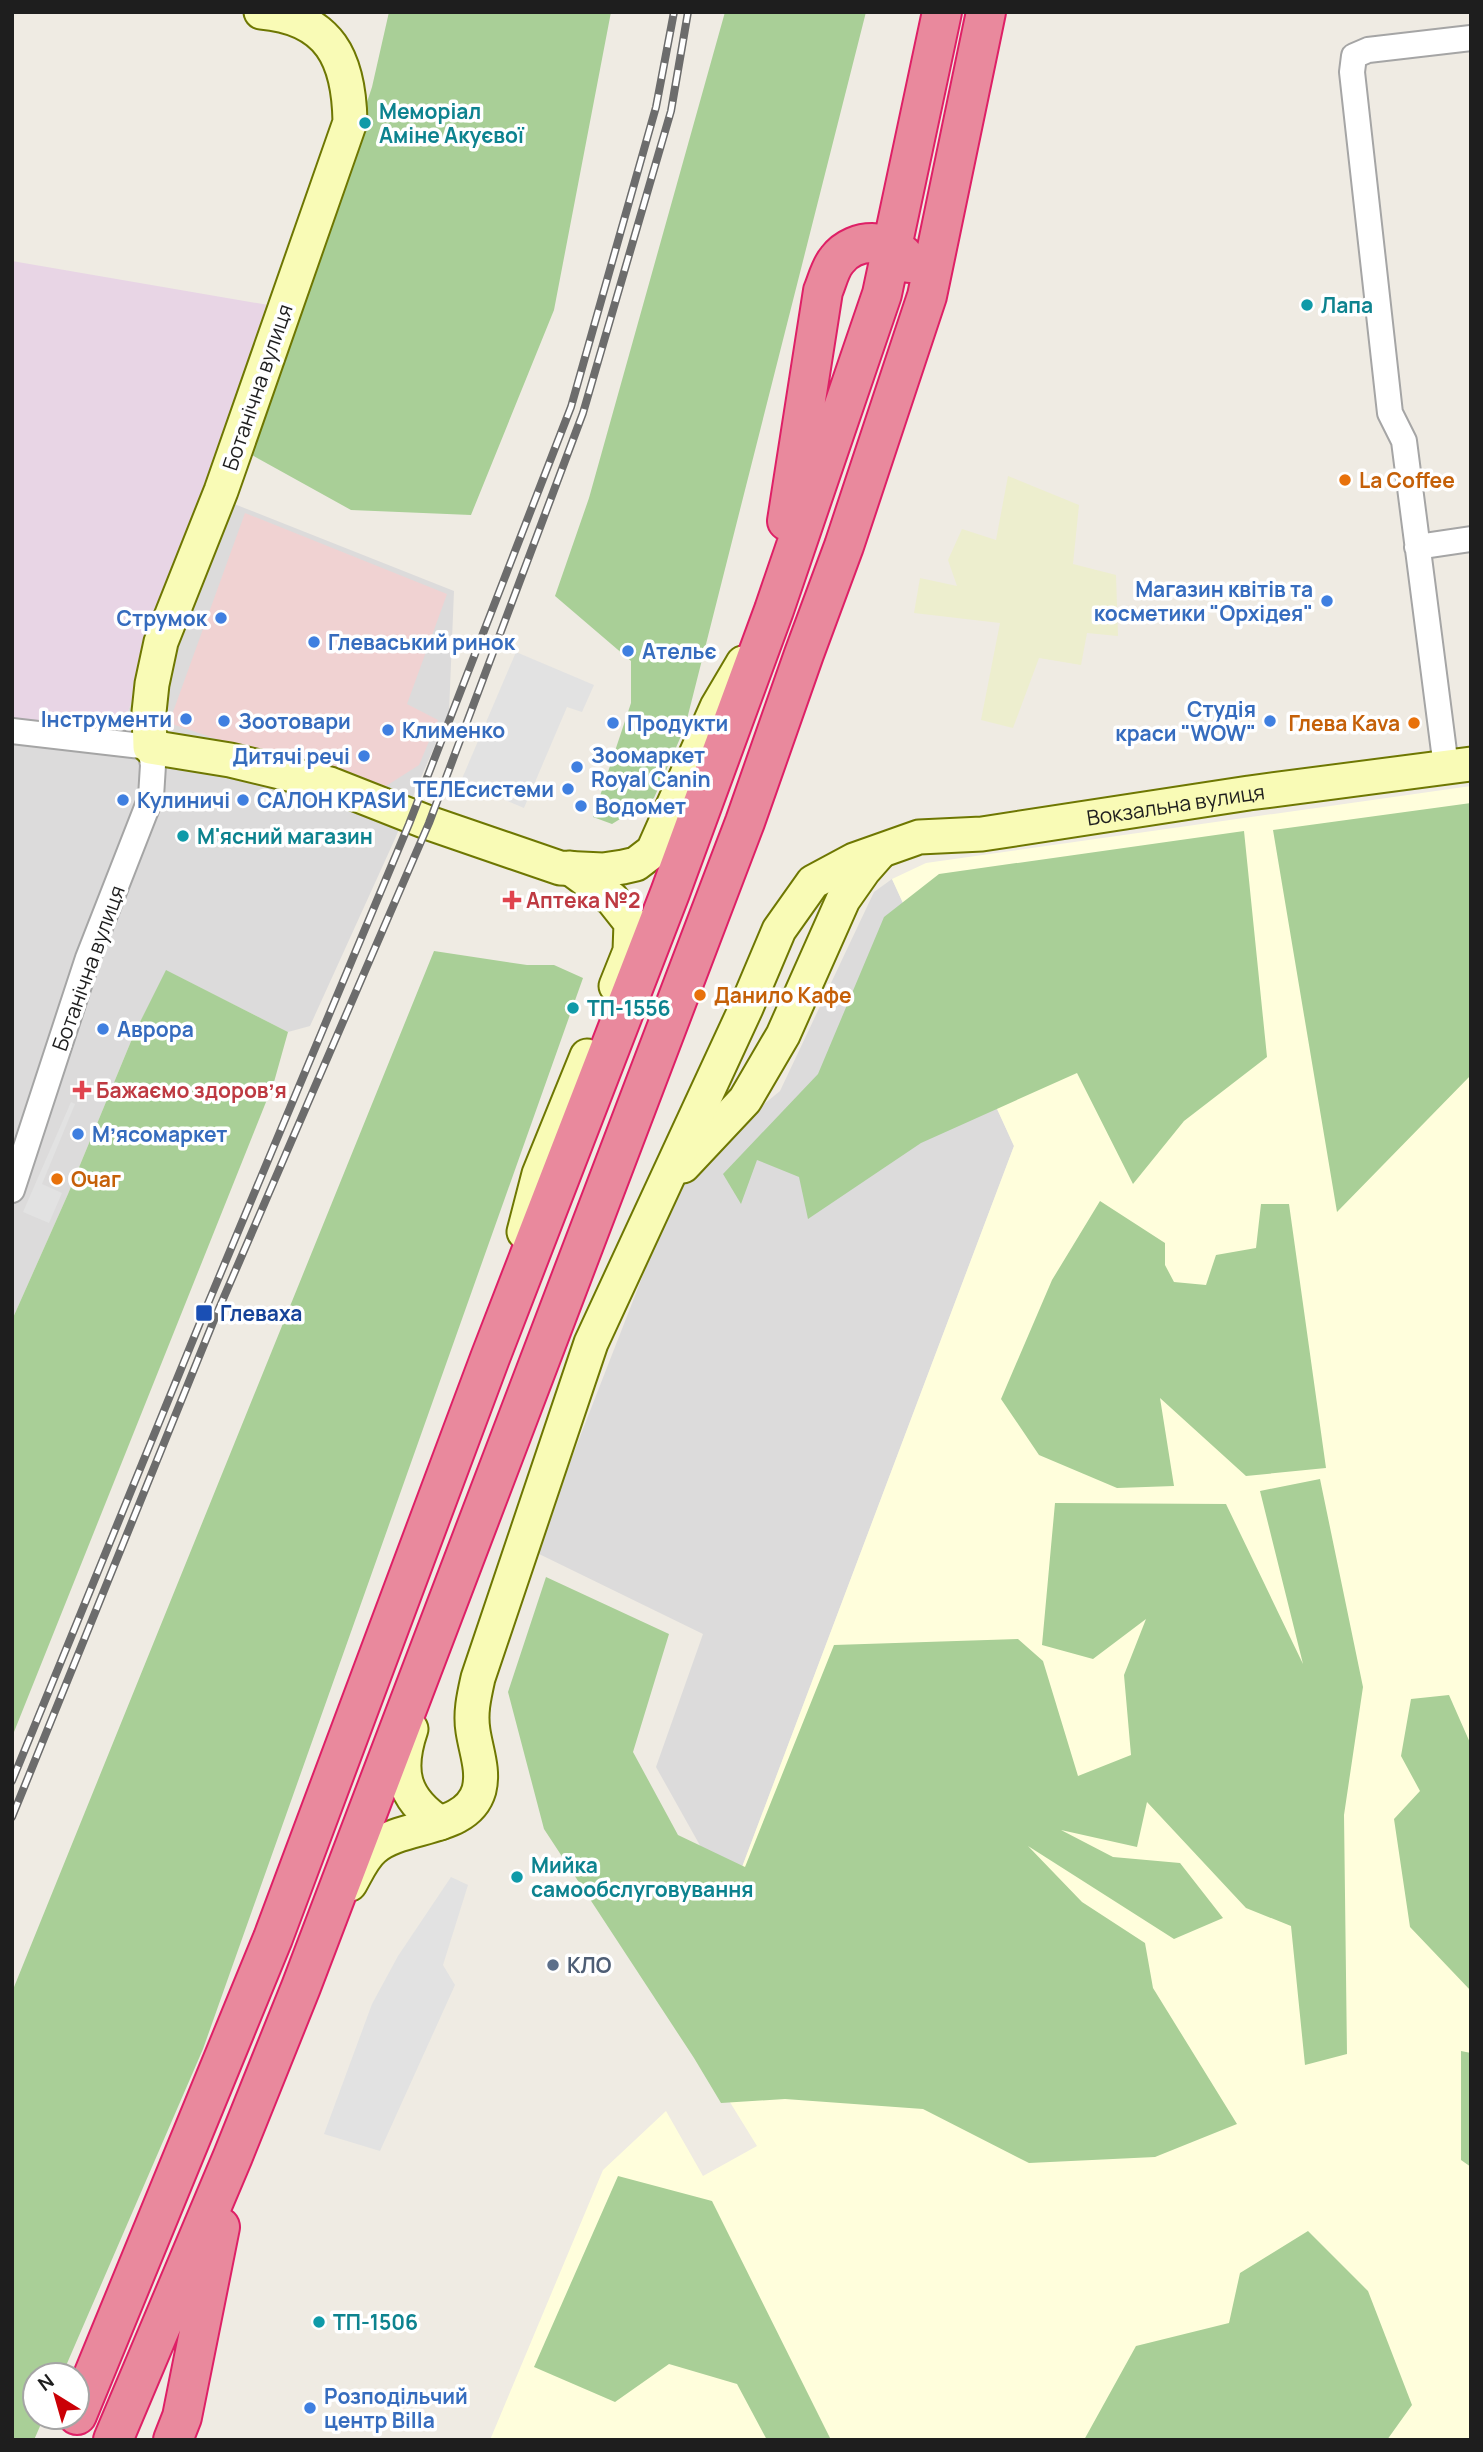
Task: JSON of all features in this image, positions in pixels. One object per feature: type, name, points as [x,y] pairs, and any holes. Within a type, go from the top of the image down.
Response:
[{"type":"highway","points":[[91,2396],[272,1938],[490,1358],[665,906],[774,610],[878,307],[942,12]]},
{"type":"highway","points":[[113,2440],[233,2156],[300,1987],[745,822],[844,546],[927,296],[986,12]]},
{"type":"highway","points":[[774,610],[823,291],[837,259],[857,246],[878,242],[893,247],[904,254],[927,296]]},
{"type":"highway","points":[[173,2440],[182,2417],[200,2335],[233,2156]]},
{"type":"street","name":"Ботанічна вулиця","points":[[13,1189],[88,958],[151,797],[153,765],[150,747],[150,698],[161,642],[221,491],[349,122],[349,91],[341,58],[319,32],[303,22],[261,12]]},
{"type":"street","points":[[1458,766],[1418,547],[1404,441],[1391,413],[1352,72],[1354,57],[1367,50],[1471,38]]},
{"type":"street","points":[[1418,547],[1471,540]]},
{"type":"street","points":[[12,731],[150,747],[230,760],[330,784],[429,824],[560,868],[568,866],[603,870],[623,867],[636,864],[653,851],[717,707],[774,610]]},
{"type":"street","name":"Вокзальна вулиця","points":[[300,1987],[360,1864],[372,1849],[393,1835],[459,1816],[470,1807],[478,1792],[481,1776],[472,1729],[472,1705],[478,1678],[591,1343],[665,1186],[779,930],[813,882],[854,860],[919,837],[982,834],[1249,793],[1458,766]]},
{"type":"street","points":[[665,1186],[746,1100],[783,1035],[843,900],[884,848]]},
{"type":"street","points":[[490,1358],[539,1174],[630,951],[631,923],[612,899],[568,866]]},
{"type":"street","points":[[796,905],[806,903],[820,909],[831,926]]},
{"type":"street","points":[[746,1008],[754,1021],[767,1032],[783,1035]]},
{"type":"street","points":[[431,1645],[426,1686],[404,1751],[403,1770],[407,1789],[412,1797],[440,1823]]},
{"type":"shaded area","points":[[12,261],[280,307],[121,730],[12,718]]},
{"type":"shaded area","points":[[1008,476],[1079,505],[1073,564],[1116,575],[1118,636],[1087,633],[1081,665],[1039,658],[1013,728],[981,720],[1000,623],[914,613],[920,578],[957,586],[948,560],[962,529],[996,540]]},
{"type":"shaded area","points":[[209,494],[454,591],[449,712],[310,1026],[288,1032],[167,971],[134,1034],[12,1320],[12,718],[121,730]]},
{"type":"shaded area","name":"Глеваський ринок","points":[[245,513],[447,594],[407,704],[438,720],[419,765],[375,793],[169,723]]},
{"type":"shaded area","points":[[516,652],[594,685],[582,712],[567,707],[524,808],[461,781]]},
{"type":"shaded area","points":[[1471,786],[1471,2440],[490,2440],[603,2170],[666,2111],[703,2176],[757,2146],[712,2073],[730,1899],[1014,1146],[892,879],[926,863]]},
{"type":"shaded area","points":[[892,879],[1014,1146],[730,1899],[656,1767],[703,1634],[535,1552],[684,1170],[780,1091],[874,892]]},
{"type":"shaded area","points":[[71,1102],[75,1104],[42,1184],[62,1193],[49,1223],[23,1212]]},
{"type":"shaded area","points":[[451,1877],[468,1885],[443,1965],[455,1985],[380,2151],[324,2134],[372,2004],[398,1956]]},
{"type":"green space","points":[[389,12],[611,12],[554,310],[471,515],[351,510],[250,454],[372,87]]},
{"type":"green space","points":[[725,12],[866,12],[685,727],[654,798],[612,824],[593,817],[631,703],[631,661],[555,596],[589,498]]},
{"type":"green space","points":[[1471,803],[1471,1075],[1337,1212],[1273,830]]},
{"type":"green space","points":[[1244,831],[1267,1057],[1184,1121],[1133,1184],[1077,1073],[921,1143],[808,1219],[799,1177],[757,1160],[741,1204],[723,1174],[818,1074],[884,917],[939,874]]},
{"type":"green space","points":[[434,951],[527,965],[554,965],[583,978],[203,2049],[68,2361],[21,2361],[21,2431],[38,2431],[34,2440],[12,2440],[12,1992]]},
{"type":"green space","points":[[166,970],[288,1032],[274,1082],[12,1737],[12,1320],[134,1034]]},
{"type":"green space","points":[[1100,1201],[1165,1243],[1165,1265],[1174,1282],[1206,1285],[1216,1255],[1256,1248],[1261,1204],[1289,1204],[1326,1468],[1246,1476],[1160,1398],[1174,1486],[1117,1488],[1039,1455],[1001,1399],[1052,1280]]},
{"type":"green space","points":[[1320,1479],[1363,1687],[1344,1815],[1347,2054],[1305,2065],[1291,1926],[1246,1908],[1147,1802],[1137,1847],[1061,1830],[1113,1857],[1180,1863],[1223,1918],[1174,1939],[1028,1846],[1082,1902],[1145,1943],[1153,1988],[1237,2124],[1155,2157],[1029,2163],[923,2109],[785,2099],[721,2103],[544,1829],[508,1692],[546,1577],[669,1634],[633,1752],[678,1835],[745,1867],[834,1645],[1018,1639],[1043,1661],[1078,1776],[1131,1755],[1124,1675],[1146,1619],[1093,1659],[1042,1645],[1055,1503],[1226,1504],[1303,1664],[1260,1491]]},
{"type":"green space","points":[[1449,1695],[1471,1745],[1471,1991],[1410,1927],[1394,1819],[1420,1791],[1401,1756],[1411,1699]]},
{"type":"green space","points":[[1461,2051],[1471,2053],[1471,2167],[1461,2160]]},
{"type":"green space","points":[[618,2176],[712,2201],[831,2440],[767,2440],[737,2384],[669,2364],[615,2402],[534,2367]]},
{"type":"green space","points":[[1308,2231],[1368,2291],[1412,2405],[1387,2440],[1084,2440],[1136,2346],[1229,2323],[1240,2273]]},
{"type":"railway","points":[[12,1781],[409,824],[571,407],[656,107],[674,12]]},
{"type":"railway","points":[[12,1817],[214,1320],[429,823],[583,413],[671,111],[688,12]]},
{"type":"place","name":"Меморіал Аміне Акуєвої","points":[[365,123]]},
{"type":"place","name":"Лапа","points":[[1307,305]]},
{"type":"place","name":"La Coffee","points":[[1345,480]]},
{"type":"place","name":"Магазин квітів та косметики \"Орхідея\"","points":[[1327,601]]},
{"type":"place","name":"Струмок","points":[[221,618]]},
{"type":"place","name":"Глеваський ринок","points":[[314,642]]},
{"type":"place","name":"Ательє","points":[[628,651]]},
{"type":"place","name":"Інструменти","points":[[186,719]]},
{"type":"place","name":"Зоотовари","points":[[224,721]]},
{"type":"place","name":"Студія краси \"WOW\"","points":[[1270,721]]},
{"type":"place","name":"Продукти","points":[[613,723]]},
{"type":"place","name":"Глева Kava","points":[[1414,723]]},
{"type":"place","name":"Клименко","points":[[388,730]]},
{"type":"place","name":"Дитячі речі","points":[[364,756]]},
{"type":"place","name":"Зоомаркет Royal Canin","points":[[577,767]]},
{"type":"place","name":"ТЕЛЕсистеми","points":[[568,789]]},
{"type":"place","name":"Кулиничі","points":[[123,800]]},
{"type":"place","name":"САЛОН КРАSИ","points":[[243,800]]},
{"type":"place","name":"Водомет","points":[[581,806]]},
{"type":"place","name":"М'ясний магазин","points":[[183,836]]},
{"type":"place","name":"Аптека №2","points":[[512,900]]},
{"type":"place","name":"Данило Кафе","points":[[700,995]]},
{"type":"place","name":"ТП-1556","points":[[573,1008]]},
{"type":"place","name":"Аврора","points":[[103,1029]]},
{"type":"place","name":"Бажаємо здоровʼя","points":[[82,1090]]},
{"type":"place","name":"Мʼясомаркет","points":[[78,1134]]},
{"type":"place","name":"Очаг","points":[[57,1179]]},
{"type":"place","name":"Глеваха","points":[[204,1313]]},
{"type":"place","name":"Мийка самообслуговування","points":[[517,1877]]},
{"type":"place","name":"КЛО","points":[[553,1965]]},
{"type":"place","name":"ТП-1506","points":[[319,2322]]},
{"type":"place","name":"Розподільчий центр Billa","points":[[310,2408]]}]
